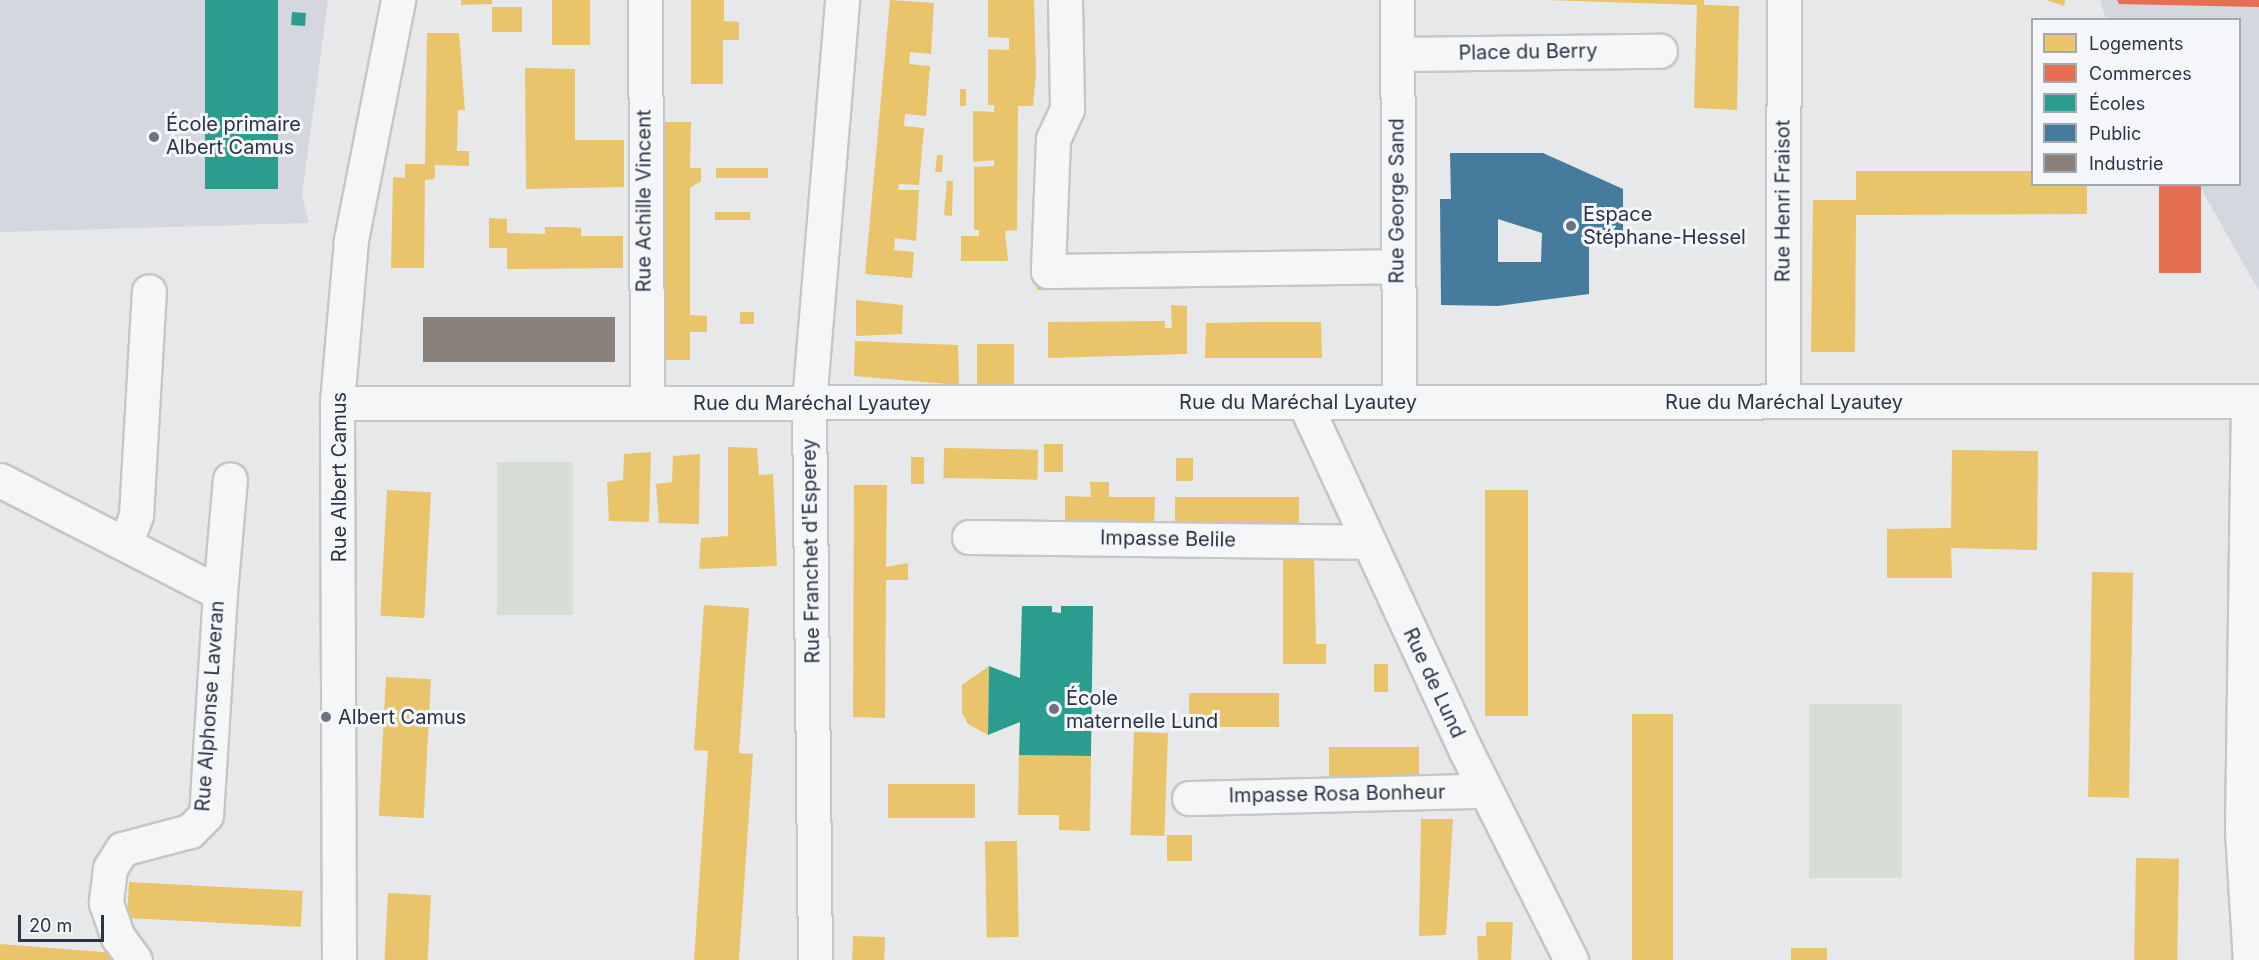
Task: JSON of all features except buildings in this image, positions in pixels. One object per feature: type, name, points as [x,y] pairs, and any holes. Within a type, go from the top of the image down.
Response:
[{"type":"street","name":"Rue Albert Camus","points":[[339,960],[337,403],[351,240],[398,0]]},
{"type":"street","name":"Rue Achille Vincent","points":[[645,0],[646,403]]},
{"type":"street","name":"Rue Franchet d'Esperey","points":[[815,960],[808,403],[842,0]]},
{"type":"street","points":[[1065,0],[1067,109],[1053,139],[1048,271],[1397,266]]},
{"type":"street","name":"Rue George Sand","points":[[1397,0],[1397,266],[1400,402]]},
{"type":"street","name":"Rue Henri Fraisot","points":[[1783,401],[1784,0]]},
{"type":"street","name":"Place du Berry","points":[[1397,54],[1660,51]]},
{"type":"street","points":[[125,544],[136,515],[149,291]]},
{"type":"street","name":"Rue du Maréchal Lyautey","points":[[337,403],[2253,401]]},
{"type":"street","points":[[2250,960],[2242,831],[2253,401]]},
{"type":"street","name":"Rue de Lund","points":[[1304,402],[1367,542],[1485,791],[1571,960]]},
{"type":"street","points":[[220,592],[230,479]]},
{"type":"street","name":"Rue Alphonse Laveran","points":[[0,480],[220,592],[206,815],[190,831],[122,849],[110,868],[106,903],[118,937],[135,960]]},
{"type":"street","name":"Impasse Belile","points":[[969,537],[1367,542]]},
{"type":"street","name":"Impasse Rosa Bonheur","points":[[1189,798],[1485,791]]},
{"type":"shaded area","name":"École primaire Albert Camus","points":[[0,0],[328,0],[302,195],[309,223],[0,232]]},
{"type":"shaded area","points":[[2100,0],[2259,0],[2259,291],[2200,186],[2241,186],[2241,18],[2106,18]]},
{"type":"shaded area","points":[[497,462],[573,462],[573,615],[497,615]]},
{"type":"shaded area","points":[[1809,704],[1902,704],[1902,878],[1809,878]]},
{"type":"place","name":"École primaire Albert Camus","points":[[154,137]]},
{"type":"place","name":"Espace Stéphane-Hessel","points":[[1571,226]]},
{"type":"place","name":"École maternelle Lund","points":[[1054,709]]},
{"type":"place","name":"Albert Camus","points":[[326,717]]}]
